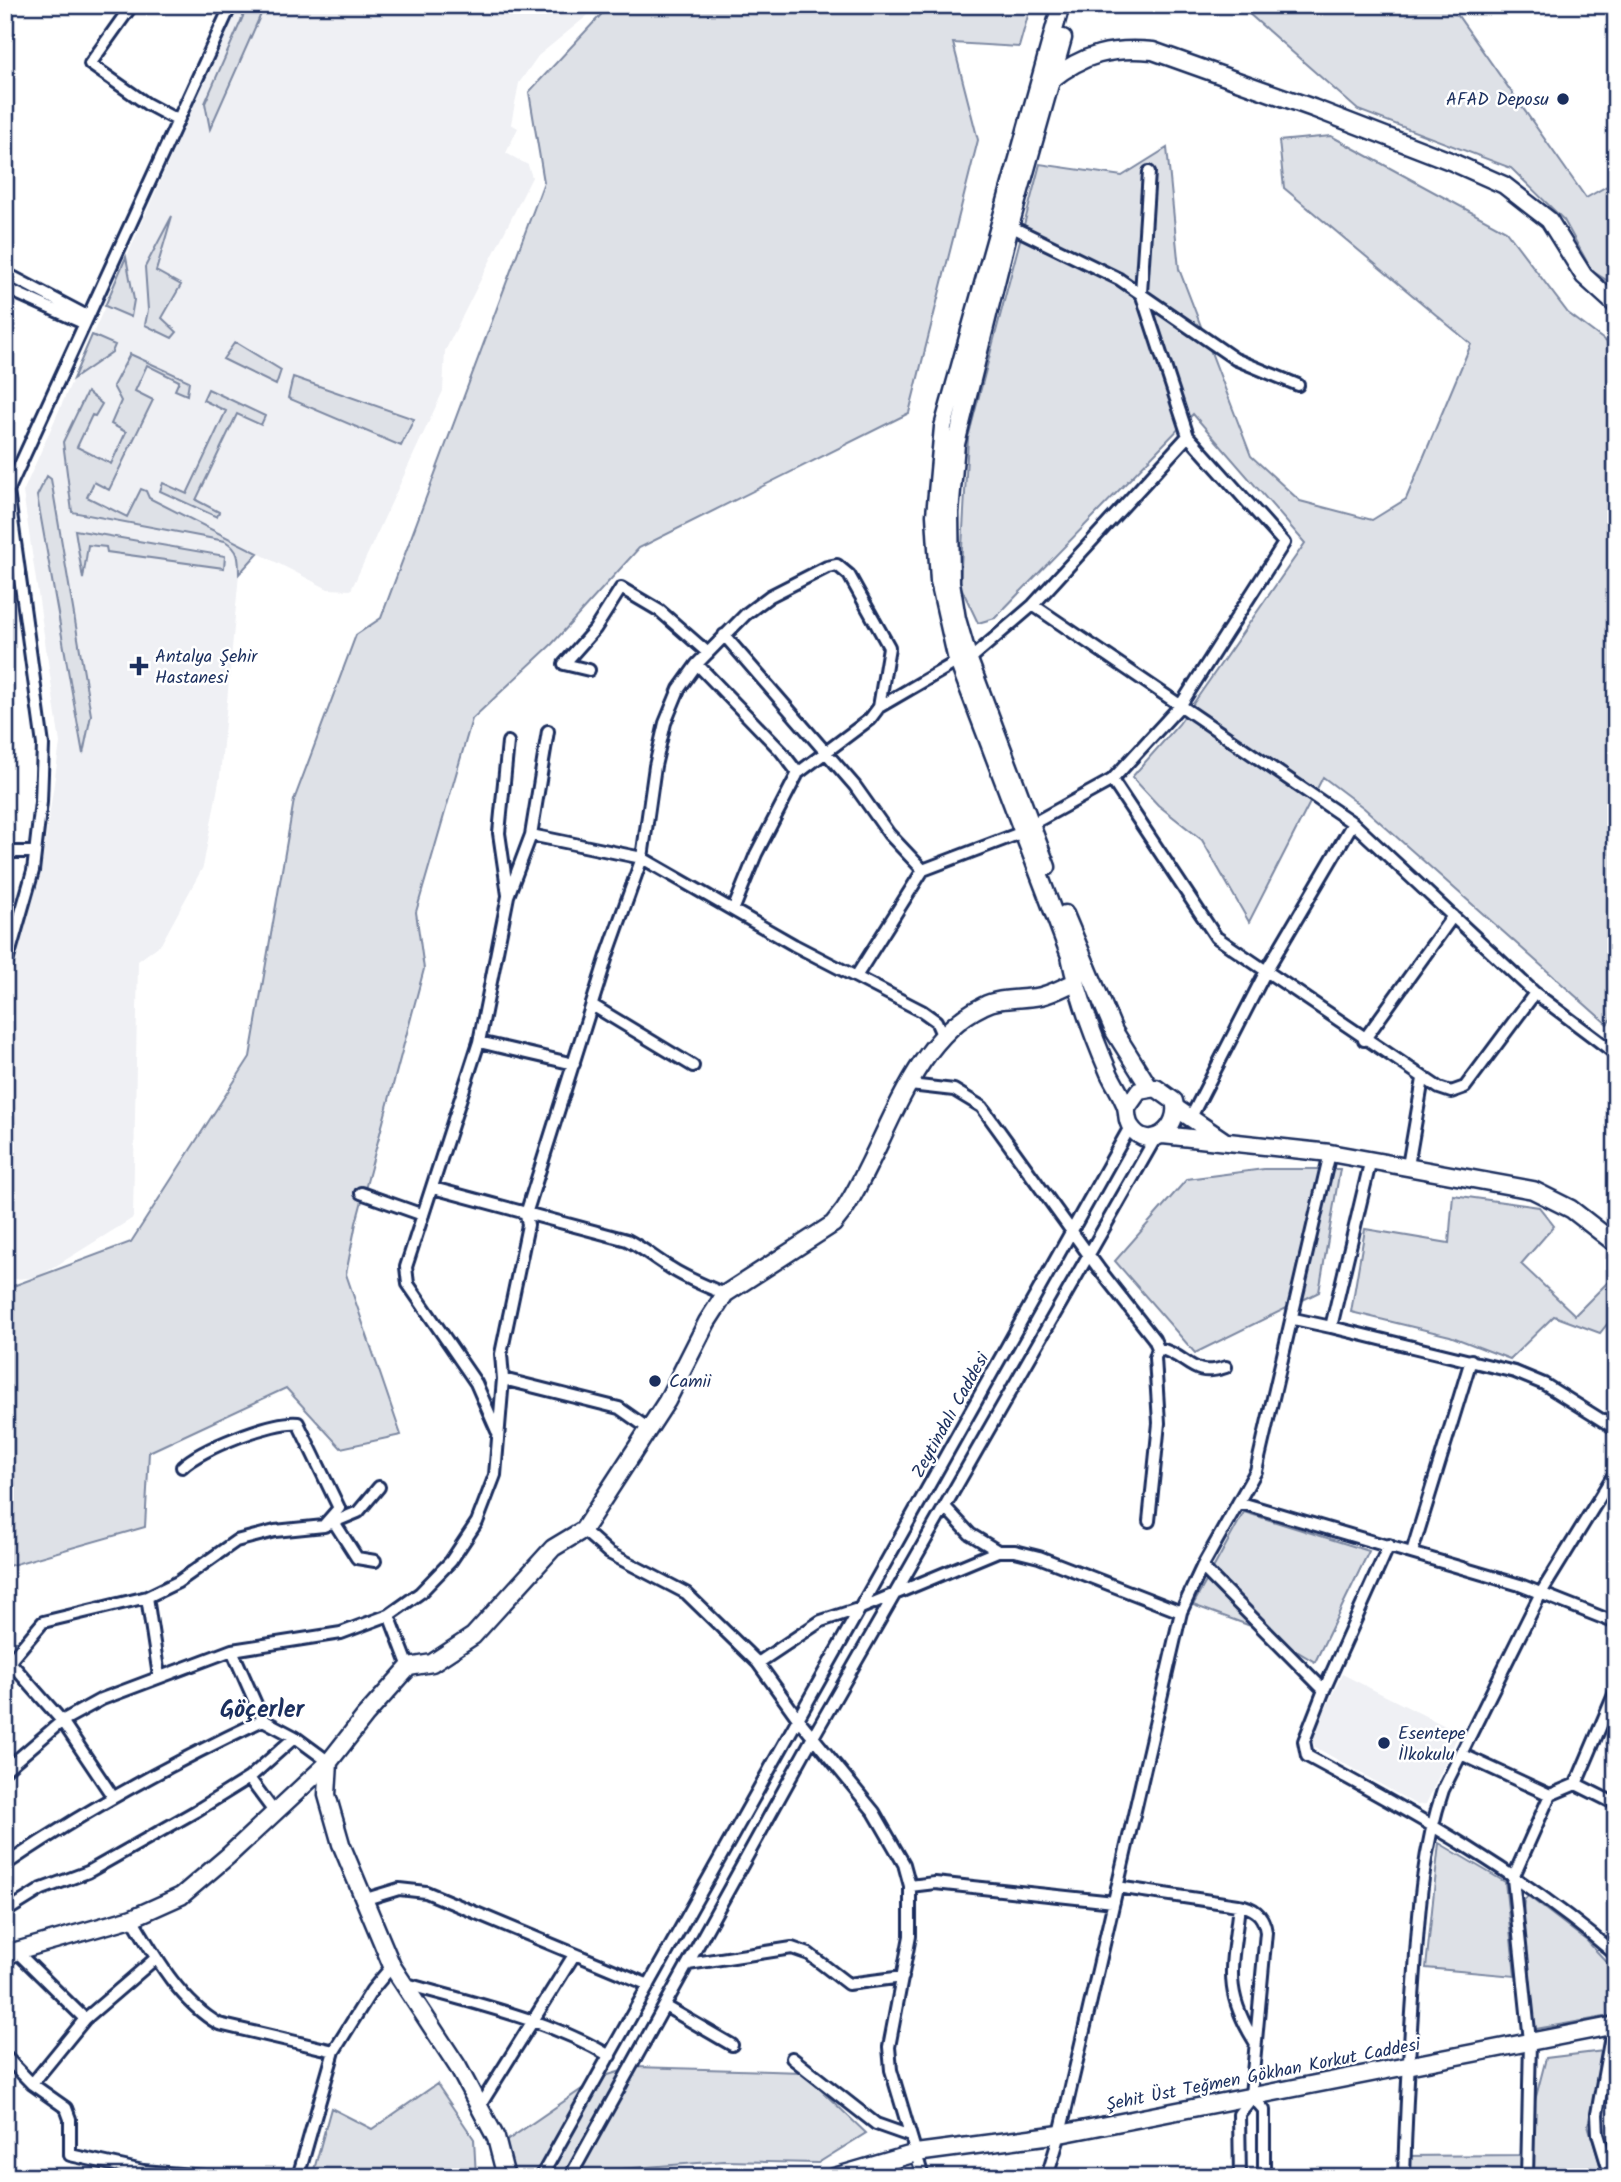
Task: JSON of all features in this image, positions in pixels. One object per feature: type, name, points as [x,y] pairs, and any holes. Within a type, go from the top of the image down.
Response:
[{"type":"street","points":[[132,5],[90,64],[147,104],[177,120]]},
{"type":"street","points":[[5,969],[33,871],[43,745],[8,491],[231,5]]},
{"type":"street","points":[[1061,5],[943,427],[935,515],[939,581],[964,661],[1028,828],[1114,1031],[1149,1087]]},
{"type":"street","points":[[964,661],[951,582],[950,513],[956,444],[1010,226],[1072,5]]},
{"type":"street","points":[[1051,80],[1069,65],[1097,52],[1124,48],[1153,51],[1450,161],[1504,185],[1549,220],[1584,276],[1616,304]]},
{"type":"street","points":[[857,975],[923,870],[1028,828],[1112,780],[1180,706],[1284,543],[1188,436],[1141,293],[1149,172]]},
{"type":"street","points":[[1010,226],[1119,279],[1235,359],[1298,385]]},
{"type":"street","points":[[5,273],[85,320]]},
{"type":"street","points":[[5,288],[85,320]]},
{"type":"street","points":[[734,908],[756,854],[798,773],[823,751],[870,719],[879,707],[964,661],[1033,605],[1188,436]]},
{"type":"street","points":[[5,1770],[62,1721],[102,1699],[232,1650],[341,1633],[389,1615],[420,1593],[450,1561],[477,1521],[495,1475],[503,1379],[501,1354],[528,1224],[526,1214],[642,858],[655,766],[665,723],[678,690],[724,635],[770,596],[827,567],[842,567],[880,626],[889,647],[879,707]]},
{"type":"street","points":[[589,670],[564,664],[595,629],[621,588],[660,611],[708,653]]},
{"type":"street","points":[[1033,605],[1353,823],[1535,993],[1616,1054]]},
{"type":"street","points":[[724,635],[855,786],[889,834],[923,870]]},
{"type":"street","points":[[698,664],[782,751],[798,773]]},
{"type":"street","points":[[499,1434],[476,1383],[408,1284],[406,1267],[479,1042],[508,896],[531,835],[548,731]]},
{"type":"street","points":[[508,742],[499,833],[508,896]]},
{"type":"street","points":[[1112,780],[1216,937],[1423,1079],[1451,1092],[1465,1087],[1535,993]]},
{"type":"street","points":[[1191,1117],[1266,971],[1353,823]]},
{"type":"street","points":[[1028,828],[1070,956],[1075,982],[1110,1074],[1127,1108],[1130,1127],[1142,1136],[1225,1141],[1330,1153],[1533,1190],[1553,1198],[1616,1244]]},
{"type":"street","points":[[531,835],[642,858],[936,1021],[943,1037]]},
{"type":"street","points":[[5,852],[35,852]]},
{"type":"street","points":[[1364,1040],[1453,916]]},
{"type":"street","points":[[11,1954],[132,1918],[181,1896],[329,1762],[409,1667],[432,1663],[473,1636],[553,1548],[583,1530],[649,1429],[725,1294],[833,1224],[856,1191],[928,1054],[943,1037],[984,1005],[1042,996],[1075,982]]},
{"type":"street","points":[[592,1005],[693,1066]]},
{"type":"street","points":[[479,1042],[574,1065]]},
{"type":"street","points":[[1408,1166],[1423,1079]]},
{"type":"street","points":[[910,1085],[954,1090],[982,1107],[1089,1256],[1141,1320],[1158,1348],[1170,1351],[1199,1371],[1209,1373],[1226,1367]]},
{"type":"street","points":[[1127,1108],[1139,1091],[1149,1087],[1163,1090],[1176,1108],[1225,1141]]},
{"type":"street","points":[[570,2177],[813,1737],[1089,1256],[1160,1136],[1174,1122],[1176,1108]]},
{"type":"street","name":"Zeytindalı Caddesi","points":[[541,2177],[1073,1234],[1130,1127]]},
{"type":"street","points":[[1047,2177],[1060,2134],[1181,1612],[1202,1567],[1241,1503],[1256,1471],[1294,1319],[1330,1153]]},
{"type":"street","points":[[1331,1327],[1371,1159]]},
{"type":"street","points":[[433,1188],[627,1240],[647,1250],[691,1280],[725,1294]]},
{"type":"street","points":[[361,1193],[423,1215]]},
{"type":"street","points":[[1294,1319],[1471,1360],[1544,1384],[1616,1429]]},
{"type":"street","points":[[1149,1521],[1159,1423],[1155,1358],[1158,1348]]},
{"type":"street","points":[[1412,1552],[1471,1360]]},
{"type":"street","points":[[503,1379],[619,1408],[649,1429]]},
{"type":"street","points":[[182,1467],[192,1457],[230,1442],[279,1424],[298,1423],[340,1508],[329,1524]]},
{"type":"street","points":[[1404,2177],[1408,2065],[1422,1867],[1432,1823],[1443,1790],[1541,1593],[1616,1471]]},
{"type":"street","points":[[113,1797],[62,1721],[8,1665],[43,1622],[147,1597],[178,1583],[236,1541],[275,1531],[329,1524],[358,1513],[379,1487]]},
{"type":"street","points":[[1241,1503],[1389,1545],[1541,1593],[1616,1623]]},
{"type":"street","points":[[945,1507],[970,1534],[998,1551]]},
{"type":"street","points":[[329,1524],[357,1558],[375,1561]]},
{"type":"street","points":[[583,1530],[609,1553],[686,1593],[758,1663],[799,1720],[874,1812],[904,1864],[909,1886],[910,1936],[889,2048],[891,2070],[923,2177]]},
{"type":"street","points":[[1389,1545],[1304,1741],[1307,1756],[1432,1823],[1582,1926],[1616,1955]]},
{"type":"street","points":[[758,1663],[821,1621],[895,1595],[998,1551],[1015,1551],[1039,1557],[1181,1612]]},
{"type":"street","points":[[1202,1567],[1324,1690]]},
{"type":"street","points":[[147,1597],[159,1676]]},
{"type":"street","points":[[389,1615],[409,1667]]},
{"type":"street","points":[[232,1650],[263,1720],[295,1737],[329,1762]]},
{"type":"street","points":[[1527,2177],[1530,2041],[1513,1878],[1550,1795],[1576,1784],[1616,1690]]},
{"type":"street","points":[[5,1865],[113,1797],[183,1758],[263,1720]]},
{"type":"street","points":[[5,1912],[42,1889],[88,1872],[140,1844],[249,1778],[295,1737]]},
{"type":"street","points":[[1461,1754],[1550,1795]]},
{"type":"street","points":[[329,1762],[327,1795],[341,1844],[393,1966],[458,2067],[480,2107],[496,2138],[506,2177]]},
{"type":"street","points":[[249,1778],[275,1813]]},
{"type":"street","points":[[1576,1784],[1616,1804]]},
{"type":"street","points":[[909,1886],[935,1883],[1114,1902]]},
{"type":"street","points":[[1117,1887],[1239,1905],[1257,1912],[1265,1926],[1251,2097],[1238,2114],[1240,2177]]},
{"type":"street","points":[[366,1899],[400,1888],[426,1892],[649,1985]]},
{"type":"street","points":[[1239,1905],[1232,1990],[1236,2010],[1255,2042]]},
{"type":"street","points":[[132,1918],[156,1958],[197,2009],[219,2024],[334,2051]]},
{"type":"street","points":[[688,1964],[792,1948],[809,1955],[848,1984],[902,1977]]},
{"type":"street","points":[[11,1954],[85,2018]]},
{"type":"street","points":[[480,2107],[575,1955]]},
{"type":"street","points":[[32,2084],[85,2018],[156,1958]]},
{"type":"street","points":[[298,2177],[334,2051],[372,1990],[393,1966]]},
{"type":"street","points":[[403,1983],[533,2021],[592,2045],[610,2056]]},
{"type":"street","points":[[664,2006],[732,2045]]},
{"type":"street","points":[[1611,2177],[1598,2134],[1597,2114],[1614,2025]]},
{"type":"street","name":"Şehit Üst Teğmen Gökhan Korkut Caddesi","points":[[834,2177],[916,2153],[1060,2134],[1614,2025]]},
{"type":"street","points":[[5,2056],[32,2084],[66,2108],[71,2123],[70,2155],[143,2171],[218,2177]]},
{"type":"street","points":[[792,2058],[876,2124],[911,2136]]},
{"type":"street","points":[[1251,2097],[1264,2110],[1264,2177]]},
{"type":"shaded area","name":"Antalya Şehir Hastanesi","points":[[238,5],[595,5],[593,11],[538,56],[519,83],[511,124],[518,128],[506,153],[528,165],[532,177],[445,351],[443,391],[351,590],[328,589],[258,553],[239,574],[220,776],[203,867],[161,944],[138,961],[133,1218],[38,1277],[5,1280],[5,982],[40,878],[60,743],[23,492]]},
{"type":"shaded area","points":[[248,5],[265,5],[210,129],[205,103]]},
{"type":"shaded area","points":[[610,5],[1031,5],[1019,47],[953,43],[978,140],[909,413],[639,548],[552,644],[472,719],[416,912],[424,969],[356,1223],[346,1274],[401,1435],[341,1448],[286,1388],[149,1452],[145,1527],[5,1567],[5,1289],[131,1242],[250,1057],[294,800],[356,635],[381,618],[544,182],[529,92]]},
{"type":"shaded area","points":[[1239,5],[1459,5],[1454,10],[1586,198],[1616,181],[1616,286],[1592,271],[1564,220],[1511,168],[1358,110]]},
{"type":"shaded area","points":[[1331,136],[1506,231],[1568,313],[1616,349],[1616,1013],[1607,1024],[1364,808],[1323,777],[1249,922],[1202,840],[1158,805],[1132,777],[1179,724],[1305,543],[1193,414],[995,618],[978,623],[960,585],[968,438],[1040,164],[1122,176],[1167,148],[1179,269],[1251,456],[1300,501],[1372,520],[1406,499],[1471,344],[1284,188],[1279,141]]},
{"type":"shaded area","points":[[172,216],[156,271],[181,285],[162,318],[177,332],[172,338],[145,325],[148,310],[145,267]]},
{"type":"shaded area","points":[[126,257],[134,300],[131,317],[105,306]]},
{"type":"shaded area","points":[[92,335],[115,345],[112,352],[73,379]]},
{"type":"shaded area","points":[[235,342],[281,370],[276,385],[223,359]]},
{"type":"shaded area","points":[[130,354],[189,381],[187,395],[175,390],[179,381],[147,365],[135,391],[153,400],[109,490],[94,482],[87,497],[127,517],[141,489],[146,491],[149,498],[258,553],[239,574],[237,555],[225,541],[72,512],[63,442],[87,392],[102,404],[95,416],[92,415],[77,447],[111,464],[126,432],[111,424],[121,401],[113,386]]},
{"type":"shaded area","points":[[293,377],[414,419],[401,446],[288,398]]},
{"type":"shaded area","points":[[208,389],[265,416],[261,425],[237,414],[196,500],[219,512],[217,517],[160,491],[163,483],[187,494],[226,411],[203,400]]},
{"type":"shaded area","points":[[47,476],[51,479],[91,715],[83,754],[37,496]]},
{"type":"shaded area","points":[[75,530],[225,556],[224,568],[107,552],[106,547],[88,545],[83,579]]},
{"type":"shaded area","points":[[1264,1169],[1340,1169],[1319,1292],[1195,1353],[1115,1261],[1187,1179]]},
{"type":"shaded area","points":[[1453,1195],[1539,1207],[1554,1226],[1521,1264],[1575,1315],[1616,1274],[1616,1313],[1600,1333],[1554,1316],[1510,1359],[1450,1336],[1351,1312],[1365,1229],[1449,1243]]},
{"type":"shaded area","points":[[1244,1512],[1369,1551],[1315,1662],[1259,1629],[1193,1605]]},
{"type":"shaded area","name":"Esentepe İlkokulu","points":[[1342,1674],[1459,1733],[1426,1804],[1417,1805],[1315,1747],[1312,1739]]},
{"type":"shaded area","points":[[1439,1843],[1505,1882],[1515,1976],[1426,1968]]},
{"type":"shaded area","points":[[1528,1896],[1587,1941],[1616,1972],[1616,2015],[1530,2030],[1523,1912],[1524,1899]]},
{"type":"shaded area","points":[[1604,2051],[1588,2125],[1604,2177],[1403,2177],[1404,2156],[1521,2155],[1546,2058]]},
{"type":"shaded area","points":[[635,2067],[802,2072],[866,2133],[818,2163],[724,2161],[516,2177],[505,2142],[598,2078]]},
{"type":"shaded area","points":[[437,2084],[474,2139],[476,2177],[312,2177],[331,2108],[372,2129]]},
{"type":"place","name":"AFAD Deposu","points":[[1563,99]]},
{"type":"place","name":"Antalya Şehir Hastanesi","points":[[139,666]]},
{"type":"place","name":"Camii","points":[[655,1381]]},
{"type":"place","name":"Esentepe İlkokulu","points":[[1384,1743]]},
{"type":"district","name":"Göçerler","points":[[262,1709]]}]
